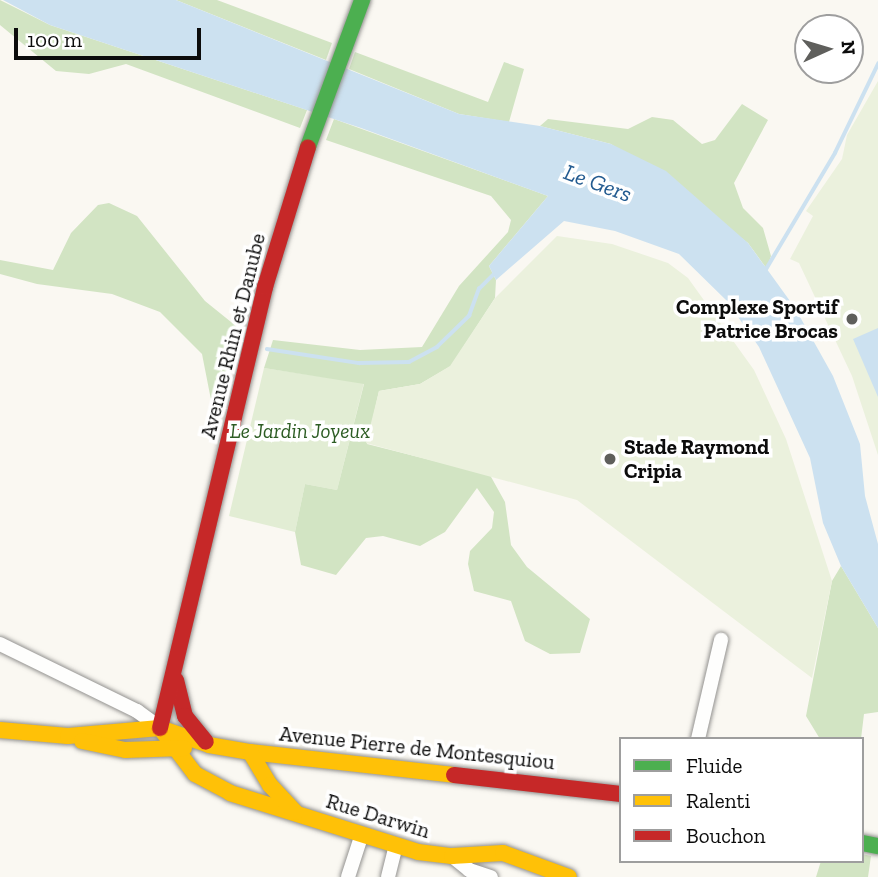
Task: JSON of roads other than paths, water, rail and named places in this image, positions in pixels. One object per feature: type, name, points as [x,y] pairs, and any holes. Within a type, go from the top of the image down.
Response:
[{"type":"street","name":"Avenue Rhin et Danube","points":[[169,737],[173,683],[247,356],[311,137],[362,0]]},
{"type":"street","points":[[698,737],[721,640]]},
{"type":"street","points":[[0,644],[136,711],[169,737]]},
{"type":"street","points":[[136,711],[159,703],[173,683]]},
{"type":"street","points":[[173,683],[185,716],[209,745]]},
{"type":"street","points":[[0,730],[68,736],[169,737]]},
{"type":"street","points":[[68,736],[125,750],[169,737]]},
{"type":"street","name":"Avenue Pierre de Montesquiou","points":[[169,737],[250,752],[619,793]]},
{"type":"street","name":"Rue Darwin","points":[[169,737],[195,774],[212,786],[396,845],[452,856],[490,851],[569,877]]},
{"type":"street","name":"Rue Darwin","points":[[250,752],[270,785],[296,813]]},
{"type":"street","points":[[348,877],[362,834]]},
{"type":"street","points":[[388,877],[396,845]]},
{"type":"street","points":[[452,856],[469,870],[491,877]]},
{"type":"water","name":"Le Gers","points":[[3,0],[176,0],[459,114],[540,126],[611,144],[666,171],[748,243],[795,308],[833,376],[860,444],[865,496],[878,544],[878,628],[841,566],[823,523],[810,458],[759,347],[727,301],[679,254],[615,231],[564,221],[496,280],[489,266],[548,196],[361,128],[50,25]]},
{"type":"water","points":[[878,328],[878,397],[853,339]]},
{"type":"waterway","points":[[765,271],[835,153],[878,64]]},
{"type":"waterway","points":[[267,349],[359,363],[409,362],[437,347],[469,316],[479,289],[495,273]]},
{"type":"place","name":"Complexe Sportif Patrice Brocas","points":[[852,319]]},
{"type":"place","name":"Stade Raymond Cripia","points":[[610,459]]},
{"type":"park label","name":"Le Jardin Joyeux","points":[[300,431]]}]
